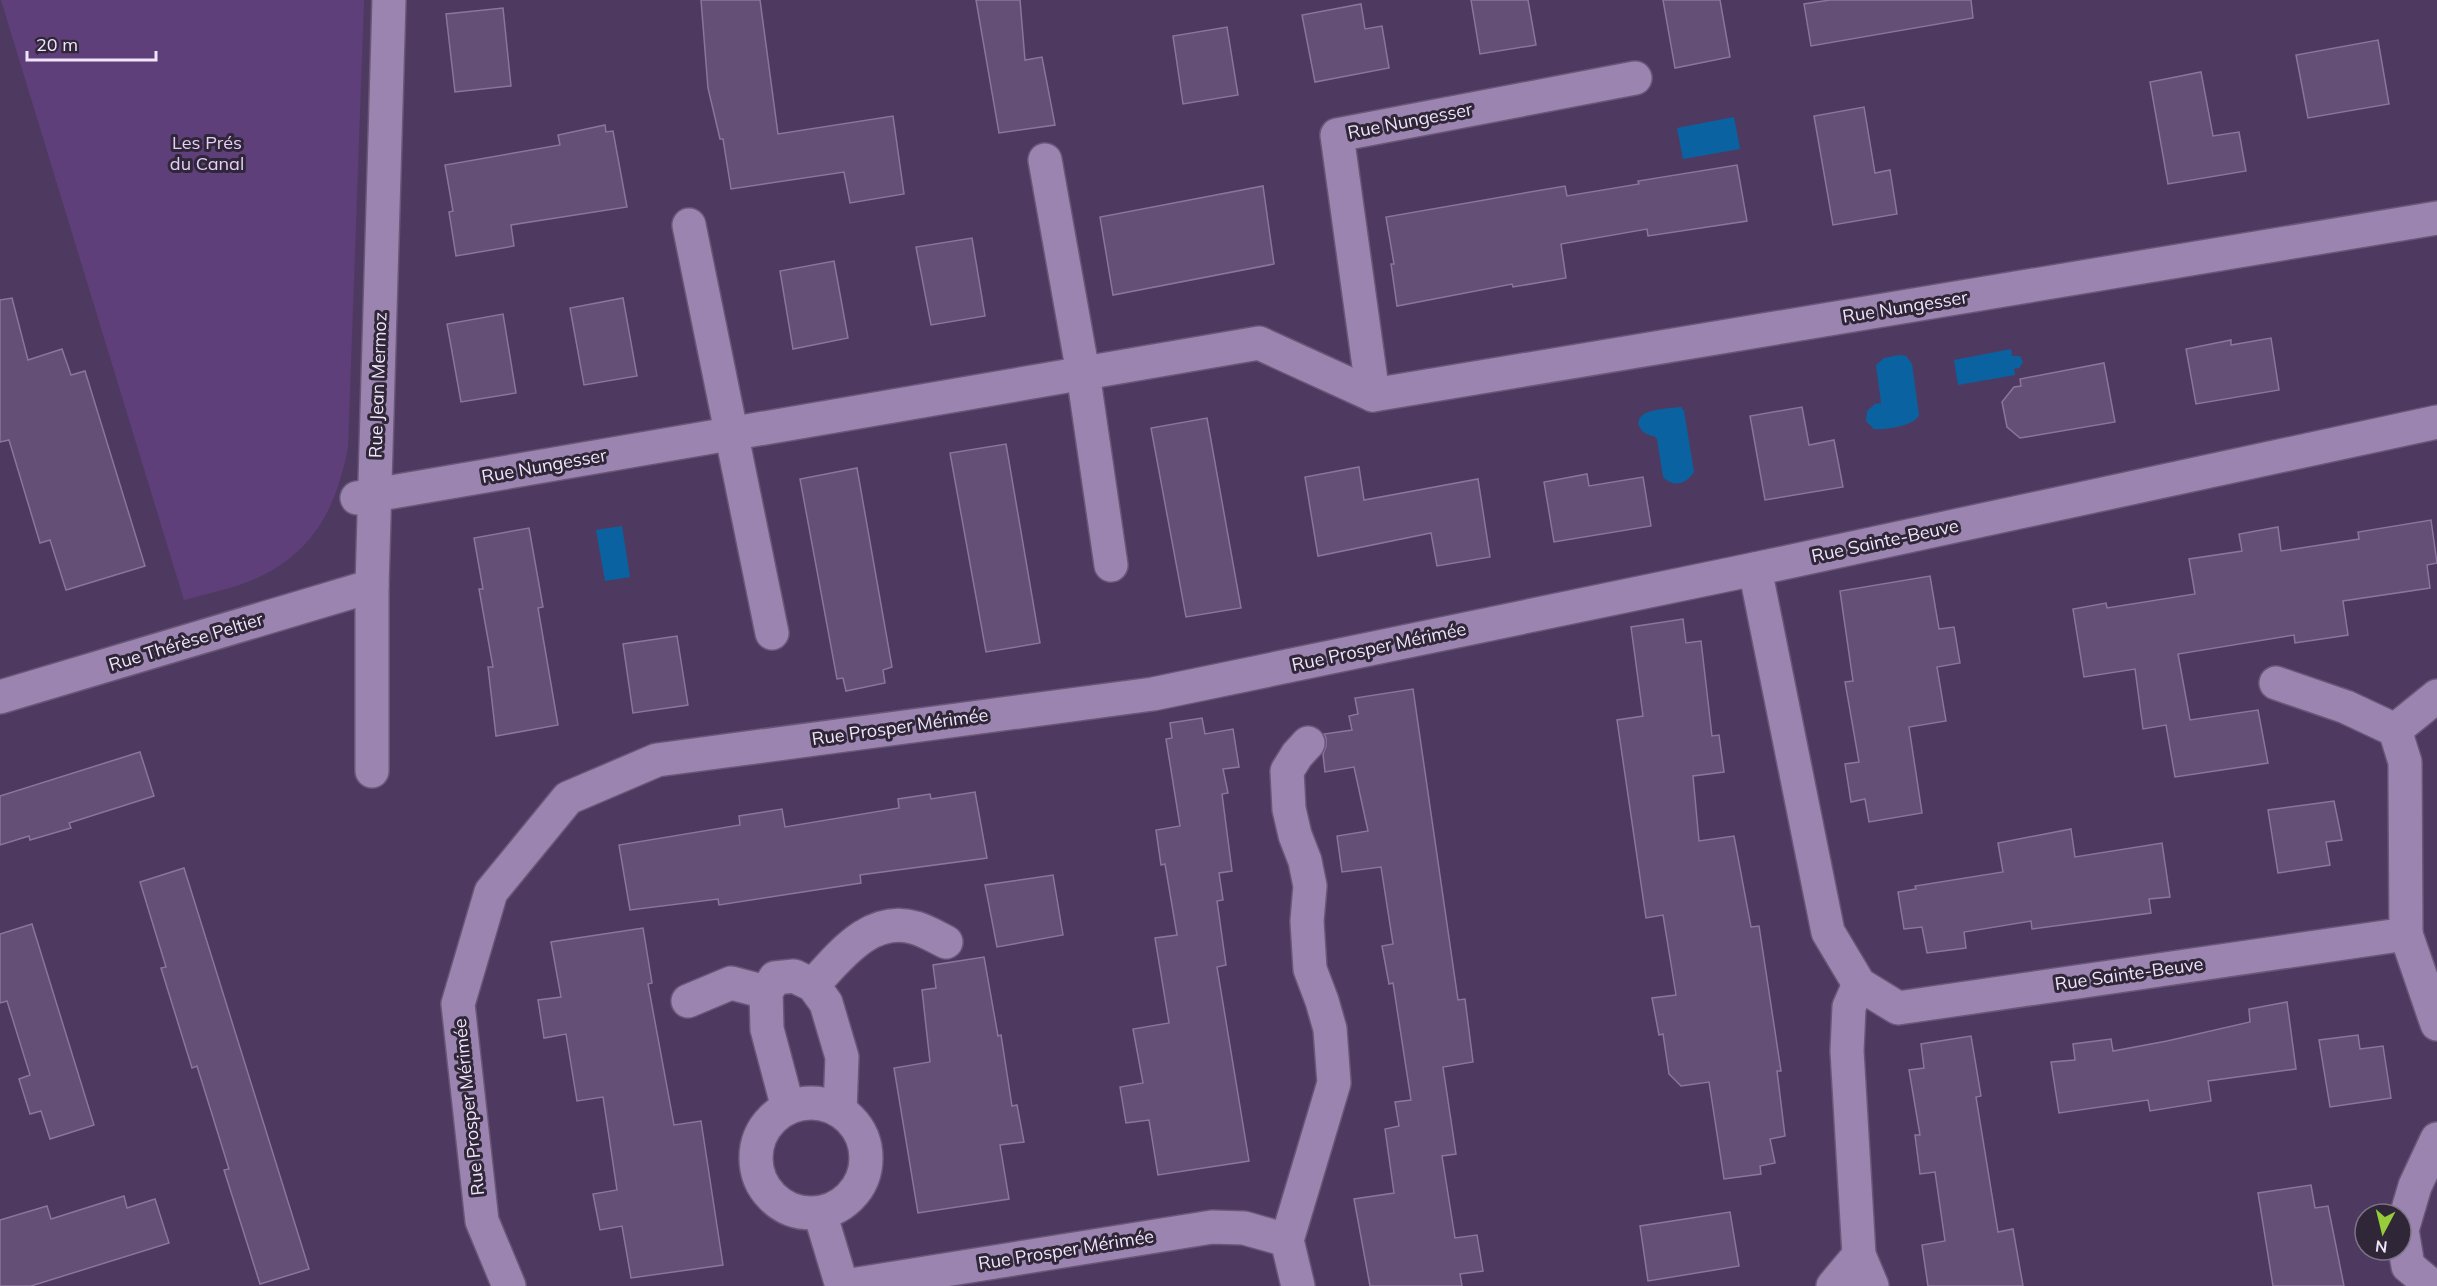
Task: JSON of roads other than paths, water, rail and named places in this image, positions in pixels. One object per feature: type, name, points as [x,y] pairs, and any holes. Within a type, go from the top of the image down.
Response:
[{"type":"street","name":"Rue Jean Mermoz","points":[[372,771],[372,586],[366,496],[389,0]]},
{"type":"street","name":"Rue Nungesser","points":[[1373,395],[1337,135],[1635,78]]},
{"type":"street","points":[[1045,160],[1083,373],[1111,565]]},
{"type":"street","name":"Rue Nungesser","points":[[366,496],[1259,343],[1373,395],[2437,218]]},
{"type":"street","points":[[689,225],[772,633]]},
{"type":"street","name":"Rue Sainte-Beuve","points":[[2406,934],[1898,1008],[1859,984],[1828,932],[1755,569],[2437,422]]},
{"type":"street","name":"Rue Prosper Mérimée","points":[[509,1286],[482,1221],[458,1004],[491,892],[568,798],[657,760],[1153,694],[1755,569]]},
{"type":"street","name":"Rue Thérèse Peltier","points":[[0,697],[372,586]]},
{"type":"street","points":[[2276,683],[2346,706],[2395,730],[2405,762],[2406,934],[2437,1024]]},
{"type":"street","points":[[2395,730],[2437,696]]},
{"type":"street","points":[[1298,1286],[1287,1240],[1334,1083],[1330,1029],[1310,969],[1307,921],[1310,886],[1289,809],[1287,771],[1308,743]]},
{"type":"street","points":[[813,985],[850,945],[865,934],[889,926],[915,927],[946,942]]},
{"type":"street","points":[[788,1108],[767,1029],[766,992],[775,978],[794,976],[813,985],[826,1003],[842,1057],[840,1111]]},
{"type":"street","points":[[688,1001],[731,983],[766,992]]},
{"type":"street","points":[[1859,984],[1849,1007],[1847,1051],[1858,1255],[1872,1286]]},
{"type":"street","points":[[806,1103],[824,1104],[840,1111],[854,1124],[863,1141],[866,1159],[863,1178],[853,1194],[838,1206],[820,1213],[802,1213],[786,1207],[771,1197],[761,1183],[756,1166],[756,1148],[762,1131],[774,1117],[788,1108],[806,1103]]},
{"type":"street","points":[[2432,1286],[2408,1266],[2402,1230],[2415,1186],[2437,1139]]},
{"type":"street","name":"Rue Prosper Mérimée","points":[[820,1213],[844,1286],[1212,1227],[1244,1228],[1287,1240]]},
{"type":"street","points":[[1833,1286],[1858,1255]]},
{"type":"water","points":[[1734,117],[1740,149],[1683,159],[1677,128]]},
{"type":"water","points":[[2011,349],[2012,356],[2020,356],[2023,362],[2019,368],[2014,369],[2015,375],[1958,385],[1954,360]]},
{"type":"water","points":[[1906,356],[1912,364],[1919,415],[1906,425],[1874,429],[1866,421],[1867,411],[1875,404],[1881,403],[1876,365],[1884,358]]},
{"type":"water","points":[[1681,407],[1684,411],[1694,472],[1684,482],[1671,483],[1663,477],[1657,439],[1642,430],[1639,419],[1646,413]]},
{"type":"water","points":[[622,526],[630,577],[605,581],[596,530]]},
{"type":"park label","name":"Les Prés du Canal","points":[[207,153]]}]
